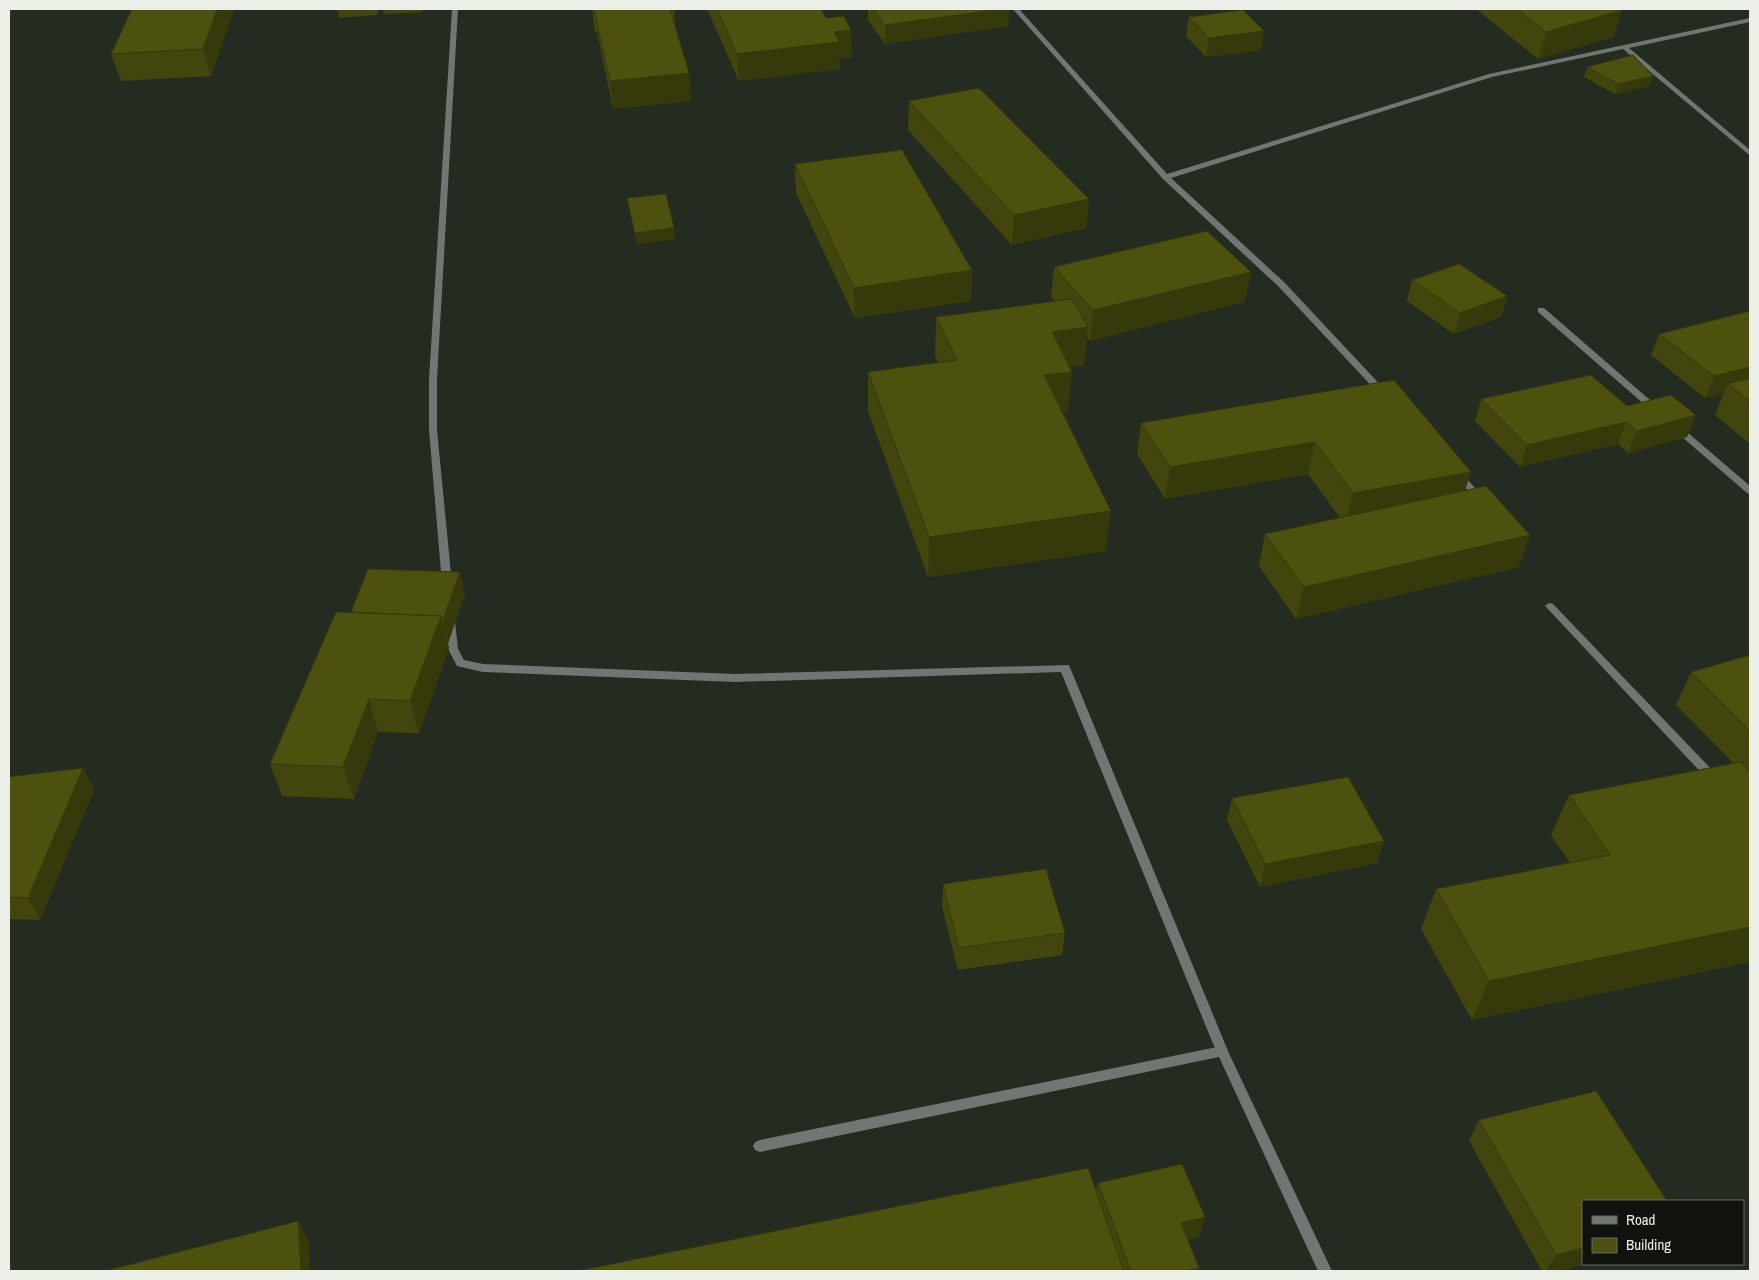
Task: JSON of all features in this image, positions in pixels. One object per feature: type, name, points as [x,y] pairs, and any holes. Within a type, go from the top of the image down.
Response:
[{"type":"street","points":[[448,590],[433,430],[434,369],[455,9]]},
{"type":"street","points":[[1016,9],[1166,177],[1282,285],[1390,401]]},
{"type":"street","points":[[1166,177],[1491,75],[1750,20]]},
{"type":"street","points":[[1625,47],[1750,152]]},
{"type":"street","points":[[1541,310],[1661,414]]},
{"type":"street","points":[[1669,421],[1750,491]]},
{"type":"street","points":[[1451,467],[1471,489]]},
{"type":"street","points":[[1550,606],[1724,789]]},
{"type":"street","points":[[449,609],[453,649],[461,664],[483,668],[735,678],[1065,668],[1222,1051],[1325,1271]]},
{"type":"street","points":[[760,1146],[1222,1051]]},
{"type":"building","points":[[132,9],[217,9],[203,49],[111,54]]},
{"type":"building","points":[[594,9],[670,9],[689,73],[610,81]]},
{"type":"building","points":[[717,9],[821,9],[826,18],[844,16],[851,30],[834,32],[839,42],[737,54]]},
{"type":"building","points":[[873,9],[1001,9],[885,25]]},
{"type":"building","points":[[1517,9],[1620,9],[1622,10],[1546,32]]},
{"type":"building","points":[[1243,10],[1264,31],[1209,38],[1189,17]]},
{"type":"building","points":[[1633,55],[1653,76],[1618,84],[1587,67]]},
{"type":"building","points":[[979,88],[1089,199],[1014,215],[909,101]]},
{"type":"building","points":[[902,150],[972,270],[854,288],[795,164]]},
{"type":"building","points":[[666,194],[674,228],[635,233],[627,198]]},
{"type":"building","points":[[1207,231],[1251,272],[1093,310],[1054,267]]},
{"type":"building","points":[[1459,264],[1507,296],[1460,313],[1412,280]]},
{"type":"building","points":[[1072,299],[1088,327],[1052,332],[1072,372],[1044,375],[1111,511],[929,537],[868,372],[957,360],[936,317]]},
{"type":"building","points":[[1750,311],[1750,367],[1714,376],[1659,334]]},
{"type":"building","points":[[1591,375],[1627,406],[1671,395],[1696,415],[1637,431],[1626,422],[1527,445],[1481,399]]},
{"type":"building","points":[[1750,378],[1750,401],[1728,384]]},
{"type":"building","points":[[1394,380],[1471,472],[1353,493],[1315,442],[1170,467],[1141,423]]},
{"type":"building","points":[[1486,486],[1530,535],[1304,587],[1265,534]]},
{"type":"building","points":[[368,569],[460,572],[442,620],[441,616],[351,612]]},
{"type":"building","points":[[336,612],[441,616],[410,701],[369,699],[343,767],[270,764]]},
{"type":"building","points":[[1750,655],[1750,731],[1691,672]]},
{"type":"building","points":[[1741,762],[1750,774],[1750,927],[1489,981],[1436,889],[1610,855],[1569,795]]},
{"type":"building","points":[[83,768],[28,898],[9,897],[9,777]]},
{"type":"building","points":[[1348,777],[1384,841],[1265,864],[1232,798]]},
{"type":"building","points":[[1046,869],[1065,933],[959,948],[943,884]]},
{"type":"building","points":[[1596,1091],[1666,1200],[1582,1200],[1582,1248],[1556,1255],[1479,1120]]},
{"type":"building","points":[[1182,1164],[1205,1217],[1181,1223],[1199,1268],[1183,1271],[1131,1271],[1098,1183]]},
{"type":"building","points":[[1088,1168],[1124,1271],[577,1271]]},
{"type":"building","points":[[298,1221],[301,1271],[109,1271],[109,1270]]}]
